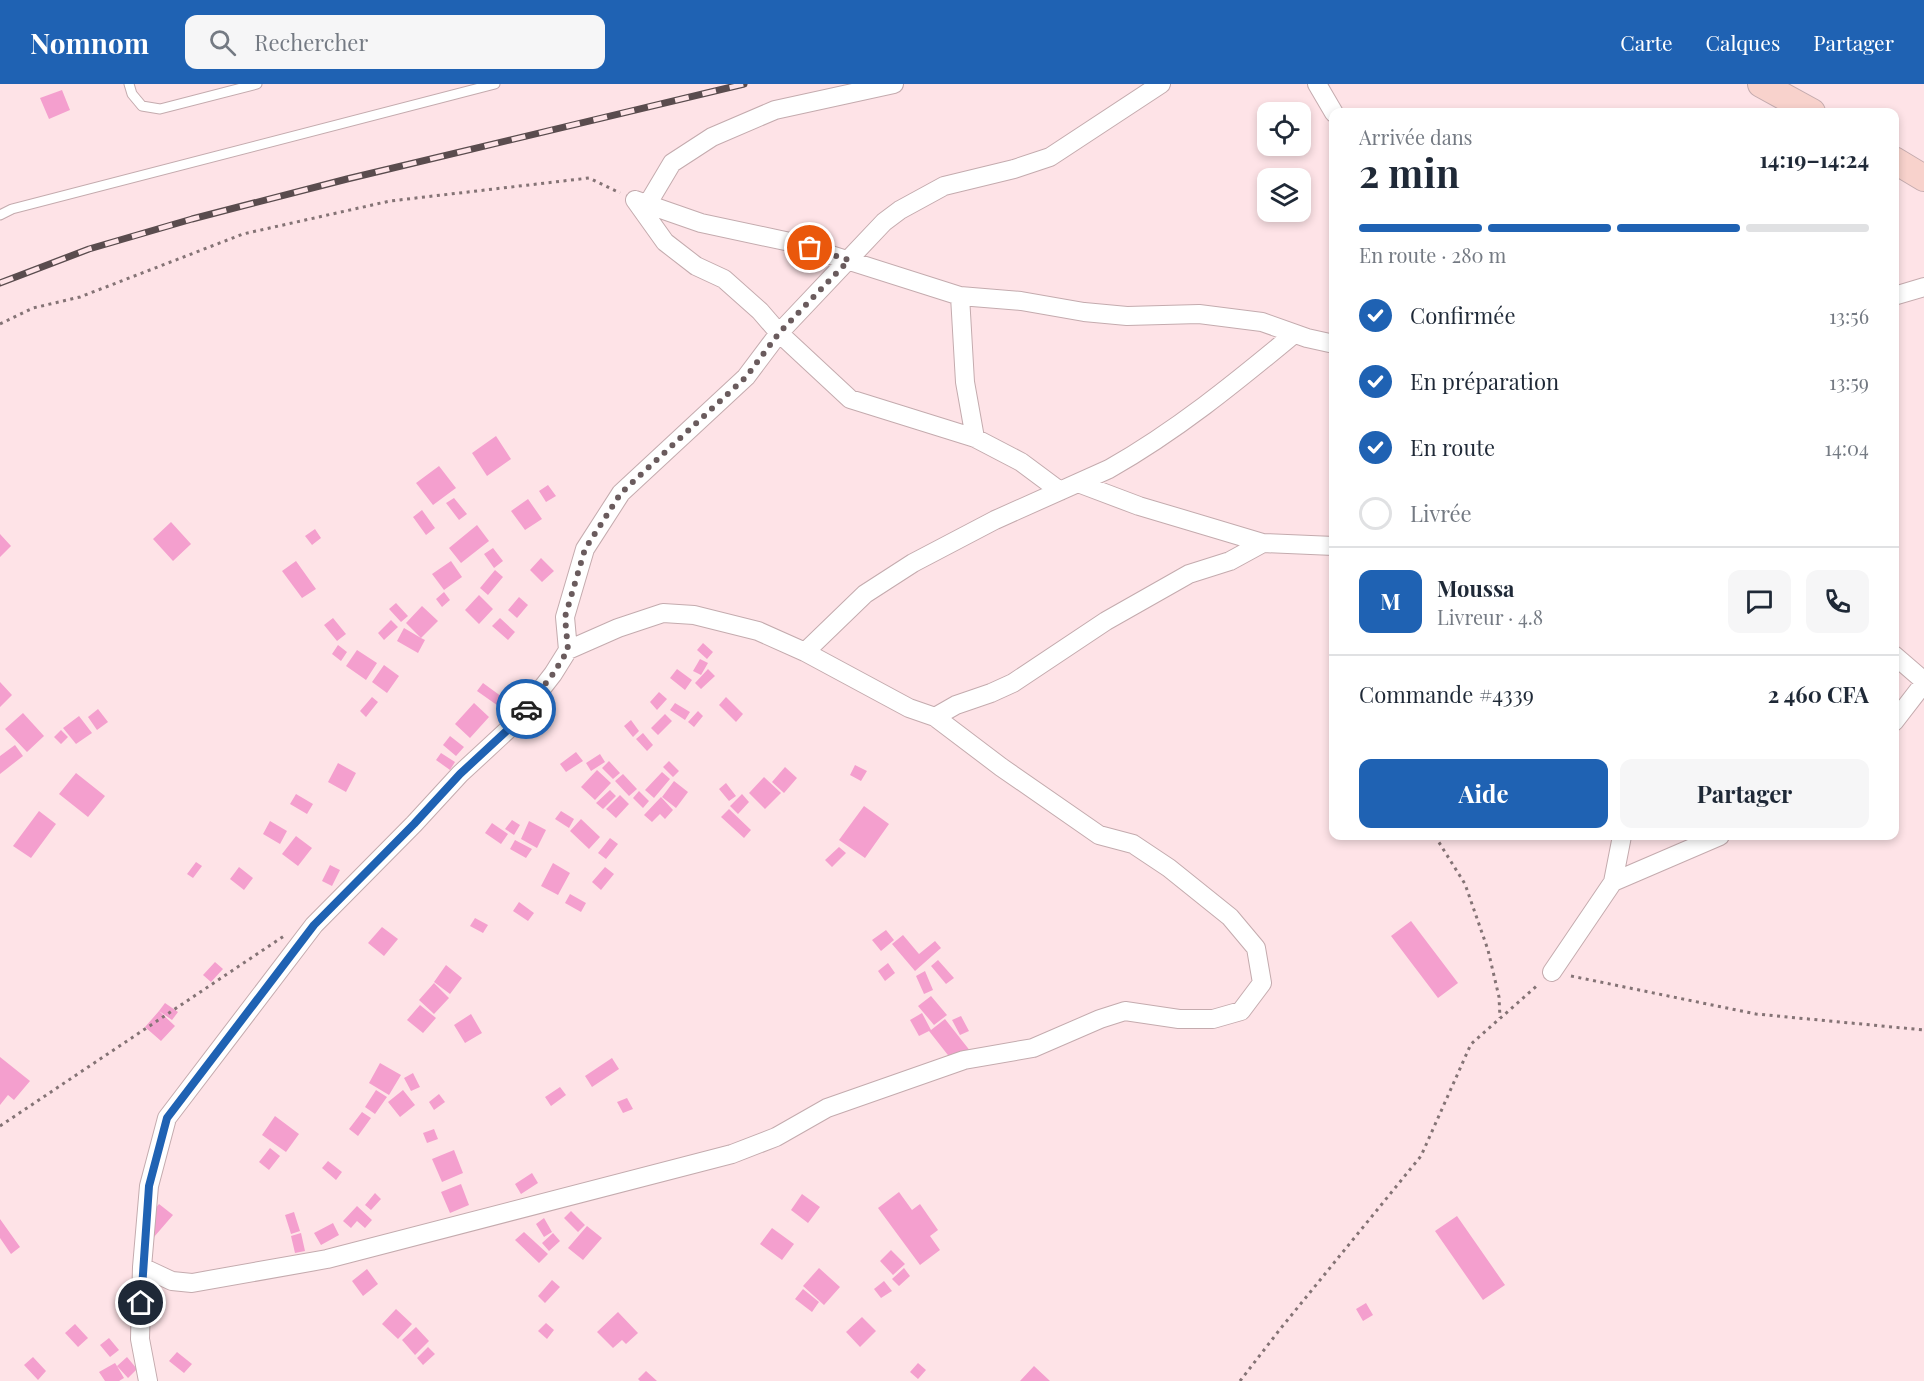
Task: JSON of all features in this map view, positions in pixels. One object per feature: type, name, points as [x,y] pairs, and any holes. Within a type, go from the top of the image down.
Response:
[{"type":"street","points":[[641,202],[672,163],[712,137],[775,110],[894,84]]},
{"type":"street","points":[[568,650],[565,617],[585,549],[621,493],[746,377],[779,333],[884,222],[900,210],[944,186],[1014,169],[1050,157],[1161,84]]},
{"type":"street","points":[[1317,84],[1332,108]]},
{"type":"street","points":[[1761,84],[1805,108]]},
{"type":"street","points":[[1899,163],[1924,178]]},
{"type":"street","points":[[641,202],[701,223],[790,242],[960,296],[1021,301],[1084,312],[1127,316],[1199,314],[1262,322],[1294,334],[1329,343]]},
{"type":"street","points":[[641,202],[665,242],[696,266],[724,279],[850,399],[975,438],[1022,462],[1060,491]]},
{"type":"street","points":[[1899,294],[1924,287]]},
{"type":"street","points":[[960,296],[965,382],[975,438]]},
{"type":"street","points":[[805,652],[866,594],[913,562],[995,520],[1109,470],[1162,438],[1230,387],[1294,334]]},
{"type":"street","points":[[1078,483],[1139,506],[1263,543],[1329,546]]},
{"type":"street","points":[[934,717],[956,705],[1013,683],[1106,621],[1189,574],[1230,561],[1263,543]]},
{"type":"street","points":[[142,1266],[172,1281],[192,1283],[327,1259],[732,1154],[776,1137],[827,1108],[964,1060],[1034,1048],[1100,1019],[1125,1011],[1179,1019],[1214,1019],[1242,1011],[1262,983],[1256,948],[1230,917],[1169,868],[1133,844],[1099,835],[934,717],[909,708],[805,652],[758,631],[694,615],[663,613],[618,628],[568,650],[553,674],[514,724],[460,774],[314,925],[167,1118],[149,1186],[142,1266],[140,1339],[148,1381]]},
{"type":"street","points":[[1899,660],[1924,682],[1899,715]]},
{"type":"street","points":[[1552,972],[1613,882],[1621,840]]},
{"type":"street","points":[[1613,882],[1711,840]]},
{"type":"lane","points":[[129,84],[132,94],[142,106],[160,109],[257,84]]},
{"type":"lane","points":[[0,214],[495,84]]},
{"type":"path","points":[[0,324],[33,308],[80,297],[243,234],[390,201],[589,178],[641,202]]},
{"type":"path","points":[[1438,840],[1465,884],[1488,950],[1499,997],[1500,1018]]},
{"type":"path","points":[[0,1126],[278,938],[314,925]]},
{"type":"path","points":[[1240,1381],[1421,1156],[1471,1044],[1552,972],[1756,1014],[1924,1030]]},
{"type":"building","points":[[62,90],[70,110],[49,119],[40,98]]},
{"type":"building","points":[[496,436],[511,459],[487,476],[472,453]]},
{"type":"building","points":[[439,466],[456,488],[433,505],[416,483]]},
{"type":"building","points":[[548,485],[556,496],[546,502],[539,491]]},
{"type":"building","points":[[454,498],[467,514],[459,520],[446,503]]},
{"type":"building","points":[[528,499],[542,519],[525,530],[511,511]]},
{"type":"building","points":[[422,510],[435,528],[426,535],[413,517]]},
{"type":"building","points":[[171,522],[191,544],[173,561],[153,539]]},
{"type":"building","points":[[477,525],[489,541],[461,563],[449,548]]},
{"type":"building","points":[[315,529],[321,538],[312,545],[305,536]]},
{"type":"building","points":[[0,534],[11,546],[0,557]]},
{"type":"building","points":[[493,548],[503,561],[494,568],[484,554]]},
{"type":"building","points":[[541,558],[554,571],[542,582],[530,570]]},
{"type":"building","points":[[296,561],[316,589],[302,598],[282,571]]},
{"type":"building","points":[[451,561],[462,577],[444,590],[432,574]]},
{"type":"building","points":[[495,570],[503,577],[488,595],[480,588]]},
{"type":"building","points":[[444,592],[450,600],[442,607],[436,599]]},
{"type":"building","points":[[479,595],[493,609],[479,624],[465,610]]},
{"type":"building","points":[[519,597],[528,605],[517,618],[508,610]]},
{"type":"building","points":[[396,603],[408,616],[401,622],[389,609]]},
{"type":"building","points":[[422,606],[438,621],[421,638],[406,623]]},
{"type":"building","points":[[333,618],[346,634],[337,641],[324,625]]},
{"type":"building","points":[[500,618],[515,632],[508,640],[492,626]]},
{"type":"building","points":[[391,620],[398,627],[384,640],[378,633]]},
{"type":"building","points":[[404,628],[425,640],[418,653],[397,641]]},
{"type":"building","points":[[703,643],[713,652],[707,659],[697,650]]},
{"type":"building","points":[[338,645],[347,652],[341,661],[332,654]]},
{"type":"building","points":[[357,650],[377,663],[366,680],[346,666]]},
{"type":"building","points":[[700,659],[708,663],[701,675],[693,671]]},
{"type":"building","points":[[384,665],[399,676],[387,693],[372,682]]},
{"type":"building","points":[[677,669],[692,680],[685,690],[670,678]]},
{"type":"building","points":[[708,669],[715,676],[701,689],[695,683]]},
{"type":"building","points":[[0,682],[12,695],[0,707]]},
{"type":"building","points":[[483,683],[516,707],[511,715],[477,691]]},
{"type":"building","points":[[659,692],[667,699],[657,710],[650,702]]},
{"type":"building","points":[[372,697],[378,702],[366,717],[360,711]]},
{"type":"building","points":[[726,697],[743,714],[736,722],[719,705]]},
{"type":"building","points":[[474,703],[489,717],[470,738],[455,724]]},
{"type":"building","points":[[675,703],[690,712],[685,720],[670,710]]},
{"type":"building","points":[[98,709],[108,722],[97,730],[88,717]]},
{"type":"building","points":[[698,711],[703,716],[694,727],[688,722]]},
{"type":"building","points":[[23,713],[44,736],[27,752],[5,729]]},
{"type":"building","points":[[665,714],[672,721],[658,735],[651,728]]},
{"type":"building","points":[[79,716],[92,733],[76,744],[63,728]]},
{"type":"building","points":[[631,720],[639,731],[633,737],[624,726]]},
{"type":"building","points":[[61,730],[68,737],[61,744],[54,737]]},
{"type":"building","points":[[643,733],[653,745],[647,751],[636,739]]},
{"type":"building","points":[[450,736],[464,747],[456,756],[443,745]]},
{"type":"building","points":[[15,745],[23,756],[0,774],[0,756]]},
{"type":"building","points":[[576,752],[583,761],[566,772],[560,764]]},
{"type":"building","points":[[441,753],[455,762],[450,770],[436,760]]},
{"type":"building","points":[[600,754],[605,762],[591,771],[586,763]]},
{"type":"building","points":[[609,761],[620,773],[613,779],[602,768]]},
{"type":"building","points":[[669,761],[679,771],[673,777],[663,767]]},
{"type":"building","points":[[338,763],[356,773],[346,792],[328,782]]},
{"type":"building","points":[[855,765],[867,771],[861,781],[850,775]]},
{"type":"building","points":[[785,767],[797,778],[784,793],[772,782]]},
{"type":"building","points":[[597,770],[611,783],[595,800],[581,787]]},
{"type":"building","points":[[662,772],[670,779],[654,798],[645,790]]},
{"type":"building","points":[[76,773],[105,796],[88,817],[59,794]]},
{"type":"building","points":[[623,774],[637,789],[629,796],[615,781]]},
{"type":"building","points":[[764,777],[781,793],[765,809],[749,793]]},
{"type":"building","points":[[674,781],[688,792],[676,808],[662,797]]},
{"type":"building","points":[[726,783],[736,796],[729,801],[719,789]]},
{"type":"building","points":[[610,790],[616,796],[603,809],[596,803]]},
{"type":"building","points":[[639,791],[649,801],[643,808],[633,798]]},
{"type":"building","points":[[296,794],[313,804],[307,814],[290,804]]},
{"type":"building","points":[[742,794],[749,802],[738,814],[730,806]]},
{"type":"building","points":[[620,795],[629,804],[616,818],[606,809]]},
{"type":"building","points":[[661,797],[673,810],[665,819],[660,814],[652,822],[644,815]]},
{"type":"building","points":[[864,806],[889,824],[865,858],[839,840]]},
{"type":"building","points":[[729,809],[751,830],[744,838],[721,817]]},
{"type":"building","points":[[39,811],[56,824],[31,858],[13,846]]},
{"type":"building","points":[[561,811],[574,819],[569,828],[555,819]]},
{"type":"building","points":[[581,819],[600,837],[589,849],[570,831]]},
{"type":"building","points":[[512,820],[520,825],[514,835],[505,829]]},
{"type":"building","points":[[270,821],[287,831],[280,844],[263,834]]},
{"type":"building","points":[[529,821],[546,830],[537,848],[521,839]]},
{"type":"building","points":[[492,823],[508,834],[501,844],[485,833]]},
{"type":"building","points":[[296,836],[312,848],[298,866],[282,854]]},
{"type":"building","points":[[610,838],[618,844],[606,859],[598,853]]},
{"type":"building","points":[[515,840],[532,849],[526,858],[510,849]]},
{"type":"building","points":[[839,847],[846,853],[832,867],[825,860]]},
{"type":"building","points":[[196,862],[202,866],[193,878],[187,874]]},
{"type":"building","points":[[553,863],[570,873],[558,895],[541,886]]},
{"type":"building","points":[[330,865],[340,870],[332,886],[322,881]]},
{"type":"building","points":[[239,867],[253,878],[244,890],[230,879]]},
{"type":"building","points":[[605,867],[614,874],[601,890],[592,882]]},
{"type":"building","points":[[570,894],[586,903],[581,912],[565,903]]},
{"type":"building","points":[[519,902],[534,913],[528,921],[513,911]]},
{"type":"building","points":[[475,918],[488,925],[483,933],[470,926]]},
{"type":"building","points":[[1411,921],[1458,983],[1438,998],[1391,936]]},
{"type":"building","points":[[382,927],[398,939],[384,956],[368,943]]},
{"type":"building","points":[[886,930],[894,940],[881,951],[872,940]]},
{"type":"building","points":[[903,935],[919,954],[935,941],[941,948],[915,971],[892,944]]},
{"type":"building","points":[[938,960],[954,978],[946,984],[931,966]]},
{"type":"building","points":[[215,962],[223,969],[211,982],[203,975]]},
{"type":"building","points":[[888,963],[895,973],[885,981],[878,971]]},
{"type":"building","points":[[446,965],[462,978],[450,994],[434,982]]},
{"type":"building","points":[[925,971],[933,990],[924,994],[916,976]]},
{"type":"building","points":[[434,983],[449,998],[434,1014],[419,1000]]},
{"type":"building","points":[[931,996],[947,1015],[934,1025],[918,1006]]},
{"type":"building","points":[[165,1003],[178,1012],[172,1020],[159,1011]]},
{"type":"building","points":[[420,1005],[436,1018],[423,1033],[407,1020]]},
{"type":"building","points":[[159,1011],[175,1026],[161,1041],[145,1027]]},
{"type":"building","points":[[922,1013],[931,1030],[945,1019],[971,1052],[955,1064],[929,1031],[919,1036],[910,1020]]},
{"type":"building","points":[[471,1014],[482,1033],[465,1043],[454,1025]]},
{"type":"building","points":[[961,1016],[969,1031],[960,1035],[952,1020]]},
{"type":"building","points":[[0,1057],[30,1081],[14,1100],[8,1095],[0,1105]]},
{"type":"building","points":[[612,1058],[619,1069],[592,1087],[585,1076]]},
{"type":"building","points":[[380,1063],[401,1075],[389,1095],[369,1083]]},
{"type":"building","points":[[413,1073],[420,1087],[411,1091],[404,1078]]},
{"type":"building","points":[[560,1087],[566,1095],[551,1106],[545,1097]]},
{"type":"building","points":[[376,1090],[387,1097],[375,1114],[365,1107]]},
{"type":"building","points":[[403,1090],[415,1105],[400,1117],[388,1102]]},
{"type":"building","points":[[439,1094],[445,1102],[434,1110],[429,1102]]},
{"type":"building","points":[[627,1098],[633,1109],[623,1113],[617,1102]]},
{"type":"building","points":[[362,1112],[371,1118],[358,1136],[349,1129]]},
{"type":"building","points":[[275,1116],[299,1134],[286,1152],[262,1135]]},
{"type":"building","points":[[434,1129],[438,1139],[427,1143],[423,1133]]},
{"type":"building","points":[[270,1148],[280,1156],[269,1170],[259,1162]]},
{"type":"building","points":[[454,1150],[463,1173],[442,1182],[432,1159]]},
{"type":"building","points":[[328,1161],[342,1172],[336,1180],[322,1168]]},
{"type":"building","points":[[532,1173],[538,1183],[521,1194],[515,1184]]},
{"type":"building","points":[[461,1184],[469,1205],[450,1213],[441,1192]]},
{"type":"building","points":[[899,1192],[912,1210],[920,1204],[938,1230],[930,1236],[940,1250],[920,1265],[878,1208]]},
{"type":"building","points":[[375,1193],[381,1199],[371,1210],[365,1205]]},
{"type":"building","points":[[802,1194],[820,1207],[808,1223],[791,1210]]},
{"type":"building","points":[[159,1204],[173,1215],[154,1237],[141,1226]]},
{"type":"building","points":[[357,1206],[372,1220],[365,1228],[357,1221],[351,1228],[343,1221]]},
{"type":"building","points":[[571,1211],[585,1225],[578,1232],[564,1218]]},
{"type":"building","points":[[294,1212],[300,1231],[291,1234],[285,1215]]},
{"type":"building","points":[[1457,1216],[1505,1285],[1483,1300],[1435,1231]]},
{"type":"building","points":[[544,1218],[552,1232],[544,1237],[536,1224]]},
{"type":"building","points":[[0,1219],[20,1247],[11,1254],[0,1238]]},
{"type":"building","points":[[333,1223],[339,1235],[321,1245],[314,1233]]},
{"type":"building","points":[[587,1226],[602,1238],[583,1260],[568,1248]]},
{"type":"building","points":[[772,1228],[794,1244],[782,1260],[760,1244]]},
{"type":"building","points":[[524,1232],[548,1254],[539,1263],[515,1240]]},
{"type":"building","points":[[301,1233],[305,1251],[295,1253],[291,1236]]},
{"type":"building","points":[[553,1233],[560,1241],[549,1251],[542,1243]]},
{"type":"building","points":[[891,1250],[905,1264],[893,1275],[880,1261]]},
{"type":"building","points":[[819,1268],[840,1287],[824,1305],[803,1286]]},
{"type":"building","points":[[904,1268],[910,1276],[899,1286],[892,1279]]},
{"type":"building","points":[[367,1269],[378,1284],[363,1296],[352,1281]]},
{"type":"building","points":[[552,1280],[560,1287],[545,1303],[538,1296]]},
{"type":"building","points":[[884,1281],[892,1291],[881,1298],[874,1289]]},
{"type":"building","points":[[803,1289],[819,1302],[812,1312],[795,1299]]},
{"type":"building","points":[[1366,1303],[1373,1315],[1363,1321],[1356,1309]]},
{"type":"building","points":[[396,1309],[412,1324],[398,1339],[382,1324]]},
{"type":"building","points":[[618,1312],[638,1333],[626,1344],[622,1340],[613,1348],[597,1332]]},
{"type":"building","points":[[862,1317],[876,1331],[860,1347],[846,1332]]},
{"type":"building","points":[[546,1323],[554,1330],[547,1339],[538,1331]]},
{"type":"building","points":[[75,1324],[88,1338],[78,1347],[65,1333]]},
{"type":"building","points":[[416,1327],[429,1341],[415,1355],[402,1340]]},
{"type":"building","points":[[109,1338],[119,1350],[110,1357],[100,1345]]},
{"type":"building","points":[[428,1347],[435,1354],[423,1365],[417,1358]]},
{"type":"building","points":[[177,1352],[192,1364],[184,1373],[169,1361]]},
{"type":"building","points":[[33,1357],[46,1371],[38,1380],[24,1365]]},
{"type":"building","points":[[127,1357],[137,1369],[128,1378],[117,1366]]},
{"type":"building","points":[[115,1363],[124,1378],[119,1381],[105,1381],[99,1372]]},
{"type":"building","points":[[918,1363],[926,1370],[918,1379],[910,1372]]},
{"type":"building","points":[[1034,1366],[1050,1381],[1020,1381]]},
{"type":"building","points":[[646,1371],[657,1381],[640,1381],[638,1379]]},
{"type":"railway","points":[[0,283],[89,249],[192,219],[347,179],[744,84]]},
{"type":"way so far","points":[[526,709],[568,650],[565,617],[585,549],[621,493],[746,377],[767,353],[779,333],[849,260],[810,248]]},
{"type":"route","points":[[141,1303],[149,1186],[167,1118],[314,925],[460,774],[514,724],[526,709]]}]
